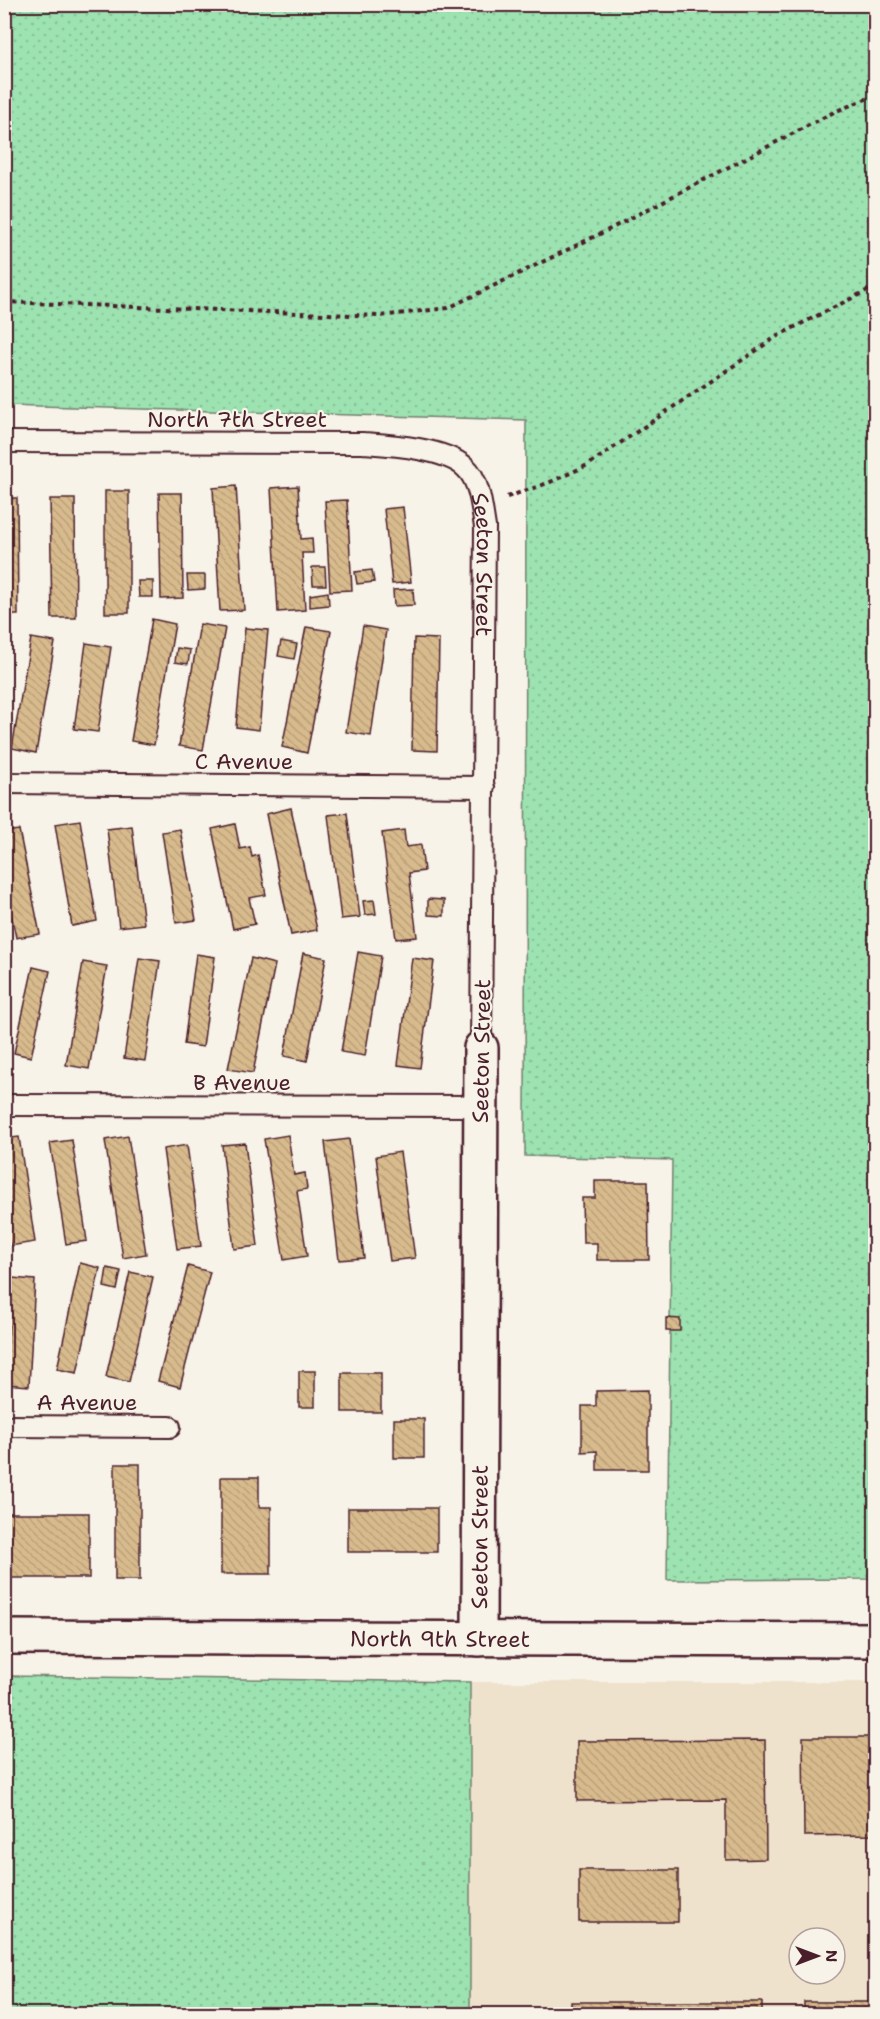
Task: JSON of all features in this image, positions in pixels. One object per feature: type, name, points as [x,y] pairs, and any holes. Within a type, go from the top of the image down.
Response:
[{"type":"street","name":"Seeton Street","points":[[479,1639],[481,1048]]},
{"type":"street","name":"North 9th Street","points":[[4,1637],[876,1640]]},
{"type":"lane","name":"North 7th Street","points":[[4,442],[363,443],[413,447],[446,457],[466,467]]},
{"type":"lane","name":"Seeton Street","points":[[466,467],[479,490],[485,528],[481,1048]]},
{"type":"lane","name":"C Avenue","points":[[4,783],[484,787]]},
{"type":"lane","name":"B Avenue","points":[[4,1106],[480,1107]]},
{"type":"lane","name":"A Avenue","points":[[4,1426],[170,1427]]},
{"type":"path","points":[[4,302],[380,316],[448,308],[608,230],[834,112],[876,95]]},
{"type":"path","points":[[481,506],[548,483],[588,465],[779,335],[876,286]]},
{"type":"shaded area","points":[[470,1682],[875,1682],[875,2014],[470,2014]]},
{"type":"green space","points":[[5,5],[875,5],[875,1579],[667,1580],[672,1160],[525,1156],[526,420],[5,405]]},
{"type":"green space","points":[[5,1676],[470,1682],[470,2014],[5,2014]]},
{"type":"building","points":[[236,486],[244,610],[220,611],[213,488]]},
{"type":"building","points":[[298,486],[301,539],[312,538],[313,553],[302,553],[305,610],[278,612],[271,488]]},
{"type":"building","points":[[105,491],[129,491],[129,613],[105,613]]},
{"type":"building","points":[[159,493],[182,493],[183,598],[161,599]]},
{"type":"building","points":[[4,498],[17,498],[18,615],[4,615]]},
{"type":"building","points":[[50,499],[75,499],[76,618],[52,618]]},
{"type":"building","points":[[347,500],[352,590],[330,591],[325,501]]},
{"type":"building","points":[[403,507],[411,582],[392,584],[384,509]]},
{"type":"building","points":[[312,567],[325,567],[326,585],[313,585]]},
{"type":"building","points":[[372,570],[374,582],[357,584],[355,572]]},
{"type":"building","points":[[187,575],[205,575],[205,589],[188,590]]},
{"type":"building","points":[[138,581],[153,581],[153,597],[139,597]]},
{"type":"building","points":[[413,589],[414,605],[394,606],[393,590]]},
{"type":"building","points":[[328,592],[329,605],[310,607],[310,595]]},
{"type":"building","points":[[152,619],[175,624],[154,745],[131,741]]},
{"type":"building","points":[[200,624],[225,628],[203,750],[179,746]]},
{"type":"building","points":[[363,626],[386,630],[371,736],[346,732]]},
{"type":"building","points":[[306,627],[331,631],[307,753],[282,747]]},
{"type":"building","points":[[245,628],[268,630],[259,730],[236,727]]},
{"type":"building","points":[[31,638],[55,642],[36,753],[12,748]]},
{"type":"building","points":[[414,638],[439,639],[437,751],[412,750]]},
{"type":"building","points":[[281,641],[297,644],[294,659],[278,656]]},
{"type":"building","points":[[86,643],[111,647],[98,732],[74,729]]},
{"type":"building","points":[[177,648],[190,650],[188,664],[175,662]]},
{"type":"building","points":[[291,808],[317,930],[291,935],[266,814]]},
{"type":"building","points":[[347,813],[360,917],[341,919],[328,815]]},
{"type":"building","points":[[80,820],[97,921],[72,926],[55,824]]},
{"type":"building","points":[[235,824],[240,849],[250,847],[252,857],[258,855],[266,895],[249,898],[255,924],[233,929],[212,829]]},
{"type":"building","points":[[132,826],[144,924],[119,927],[107,829]]},
{"type":"building","points":[[180,829],[196,920],[176,923],[162,832]]},
{"type":"building","points":[[19,830],[40,934],[16,938],[4,879],[4,832]]},
{"type":"building","points":[[404,830],[406,847],[421,845],[424,871],[409,873],[417,937],[396,939],[382,833]]},
{"type":"building","points":[[428,899],[444,900],[444,916],[428,915]]},
{"type":"building","points":[[374,900],[376,914],[365,915],[363,901]]},
{"type":"building","points":[[358,952],[381,956],[365,1056],[341,1052]]},
{"type":"building","points":[[303,953],[326,958],[307,1061],[284,1056]]},
{"type":"building","points":[[196,954],[215,957],[203,1047],[184,1044]]},
{"type":"building","points":[[139,958],[160,961],[145,1061],[124,1058]]},
{"type":"building","points":[[251,958],[275,964],[253,1073],[228,1069]]},
{"type":"building","points":[[412,958],[434,961],[420,1068],[398,1065]]},
{"type":"building","points":[[83,962],[107,966],[89,1069],[66,1065]]},
{"type":"building","points":[[33,967],[50,971],[31,1057],[14,1053]]},
{"type":"building","points":[[288,1135],[294,1175],[305,1173],[307,1189],[297,1191],[307,1256],[284,1260],[264,1139]]},
{"type":"building","points":[[128,1136],[146,1254],[123,1258],[105,1140]]},
{"type":"building","points":[[19,1137],[35,1242],[10,1246],[4,1208],[4,1139]]},
{"type":"building","points":[[349,1139],[364,1258],[339,1260],[325,1142]]},
{"type":"building","points":[[72,1140],[87,1241],[66,1244],[50,1143]]},
{"type":"building","points":[[245,1143],[258,1246],[234,1249],[222,1145]]},
{"type":"building","points":[[187,1145],[201,1246],[177,1249],[163,1149]]},
{"type":"building","points":[[400,1152],[415,1258],[390,1261],[376,1156]]},
{"type":"building","points":[[595,1181],[648,1181],[649,1260],[597,1260],[597,1243],[583,1243],[582,1198],[595,1198]]},
{"type":"building","points":[[80,1263],[100,1268],[77,1373],[57,1369]]},
{"type":"building","points":[[188,1266],[210,1272],[180,1387],[158,1381]]},
{"type":"building","points":[[107,1268],[121,1271],[117,1290],[104,1287]]},
{"type":"building","points":[[130,1272],[153,1277],[129,1382],[106,1377]]},
{"type":"building","points":[[12,1278],[35,1280],[29,1386],[5,1384]]},
{"type":"building","points":[[666,1318],[680,1319],[680,1331],[666,1331]]},
{"type":"building","points":[[299,1371],[315,1371],[315,1407],[299,1407]]},
{"type":"building","points":[[342,1373],[381,1373],[381,1412],[342,1412]]},
{"type":"building","points":[[648,1390],[648,1470],[597,1470],[597,1451],[582,1452],[582,1406],[596,1406],[596,1391]]},
{"type":"building","points":[[394,1419],[424,1419],[424,1458],[394,1458]]},
{"type":"building","points":[[115,1464],[140,1464],[140,1580],[115,1580]]},
{"type":"building","points":[[221,1477],[259,1477],[259,1507],[271,1507],[271,1574],[221,1574]]},
{"type":"building","points":[[348,1508],[437,1508],[437,1552],[348,1552]]},
{"type":"building","points":[[4,1513],[89,1513],[89,1578],[4,1578]]},
{"type":"building","points":[[803,1737],[876,1737],[876,1835],[804,1836]]},
{"type":"building","points":[[765,1740],[766,1859],[726,1860],[726,1800],[577,1801],[577,1741]]},
{"type":"building","points":[[579,1870],[678,1870],[678,1922],[579,1922]]},
{"type":"building","points":[[571,2002],[762,2002],[762,2014],[571,2014]]},
{"type":"building","points":[[804,2002],[876,2002],[876,2014],[804,2014]]}]
